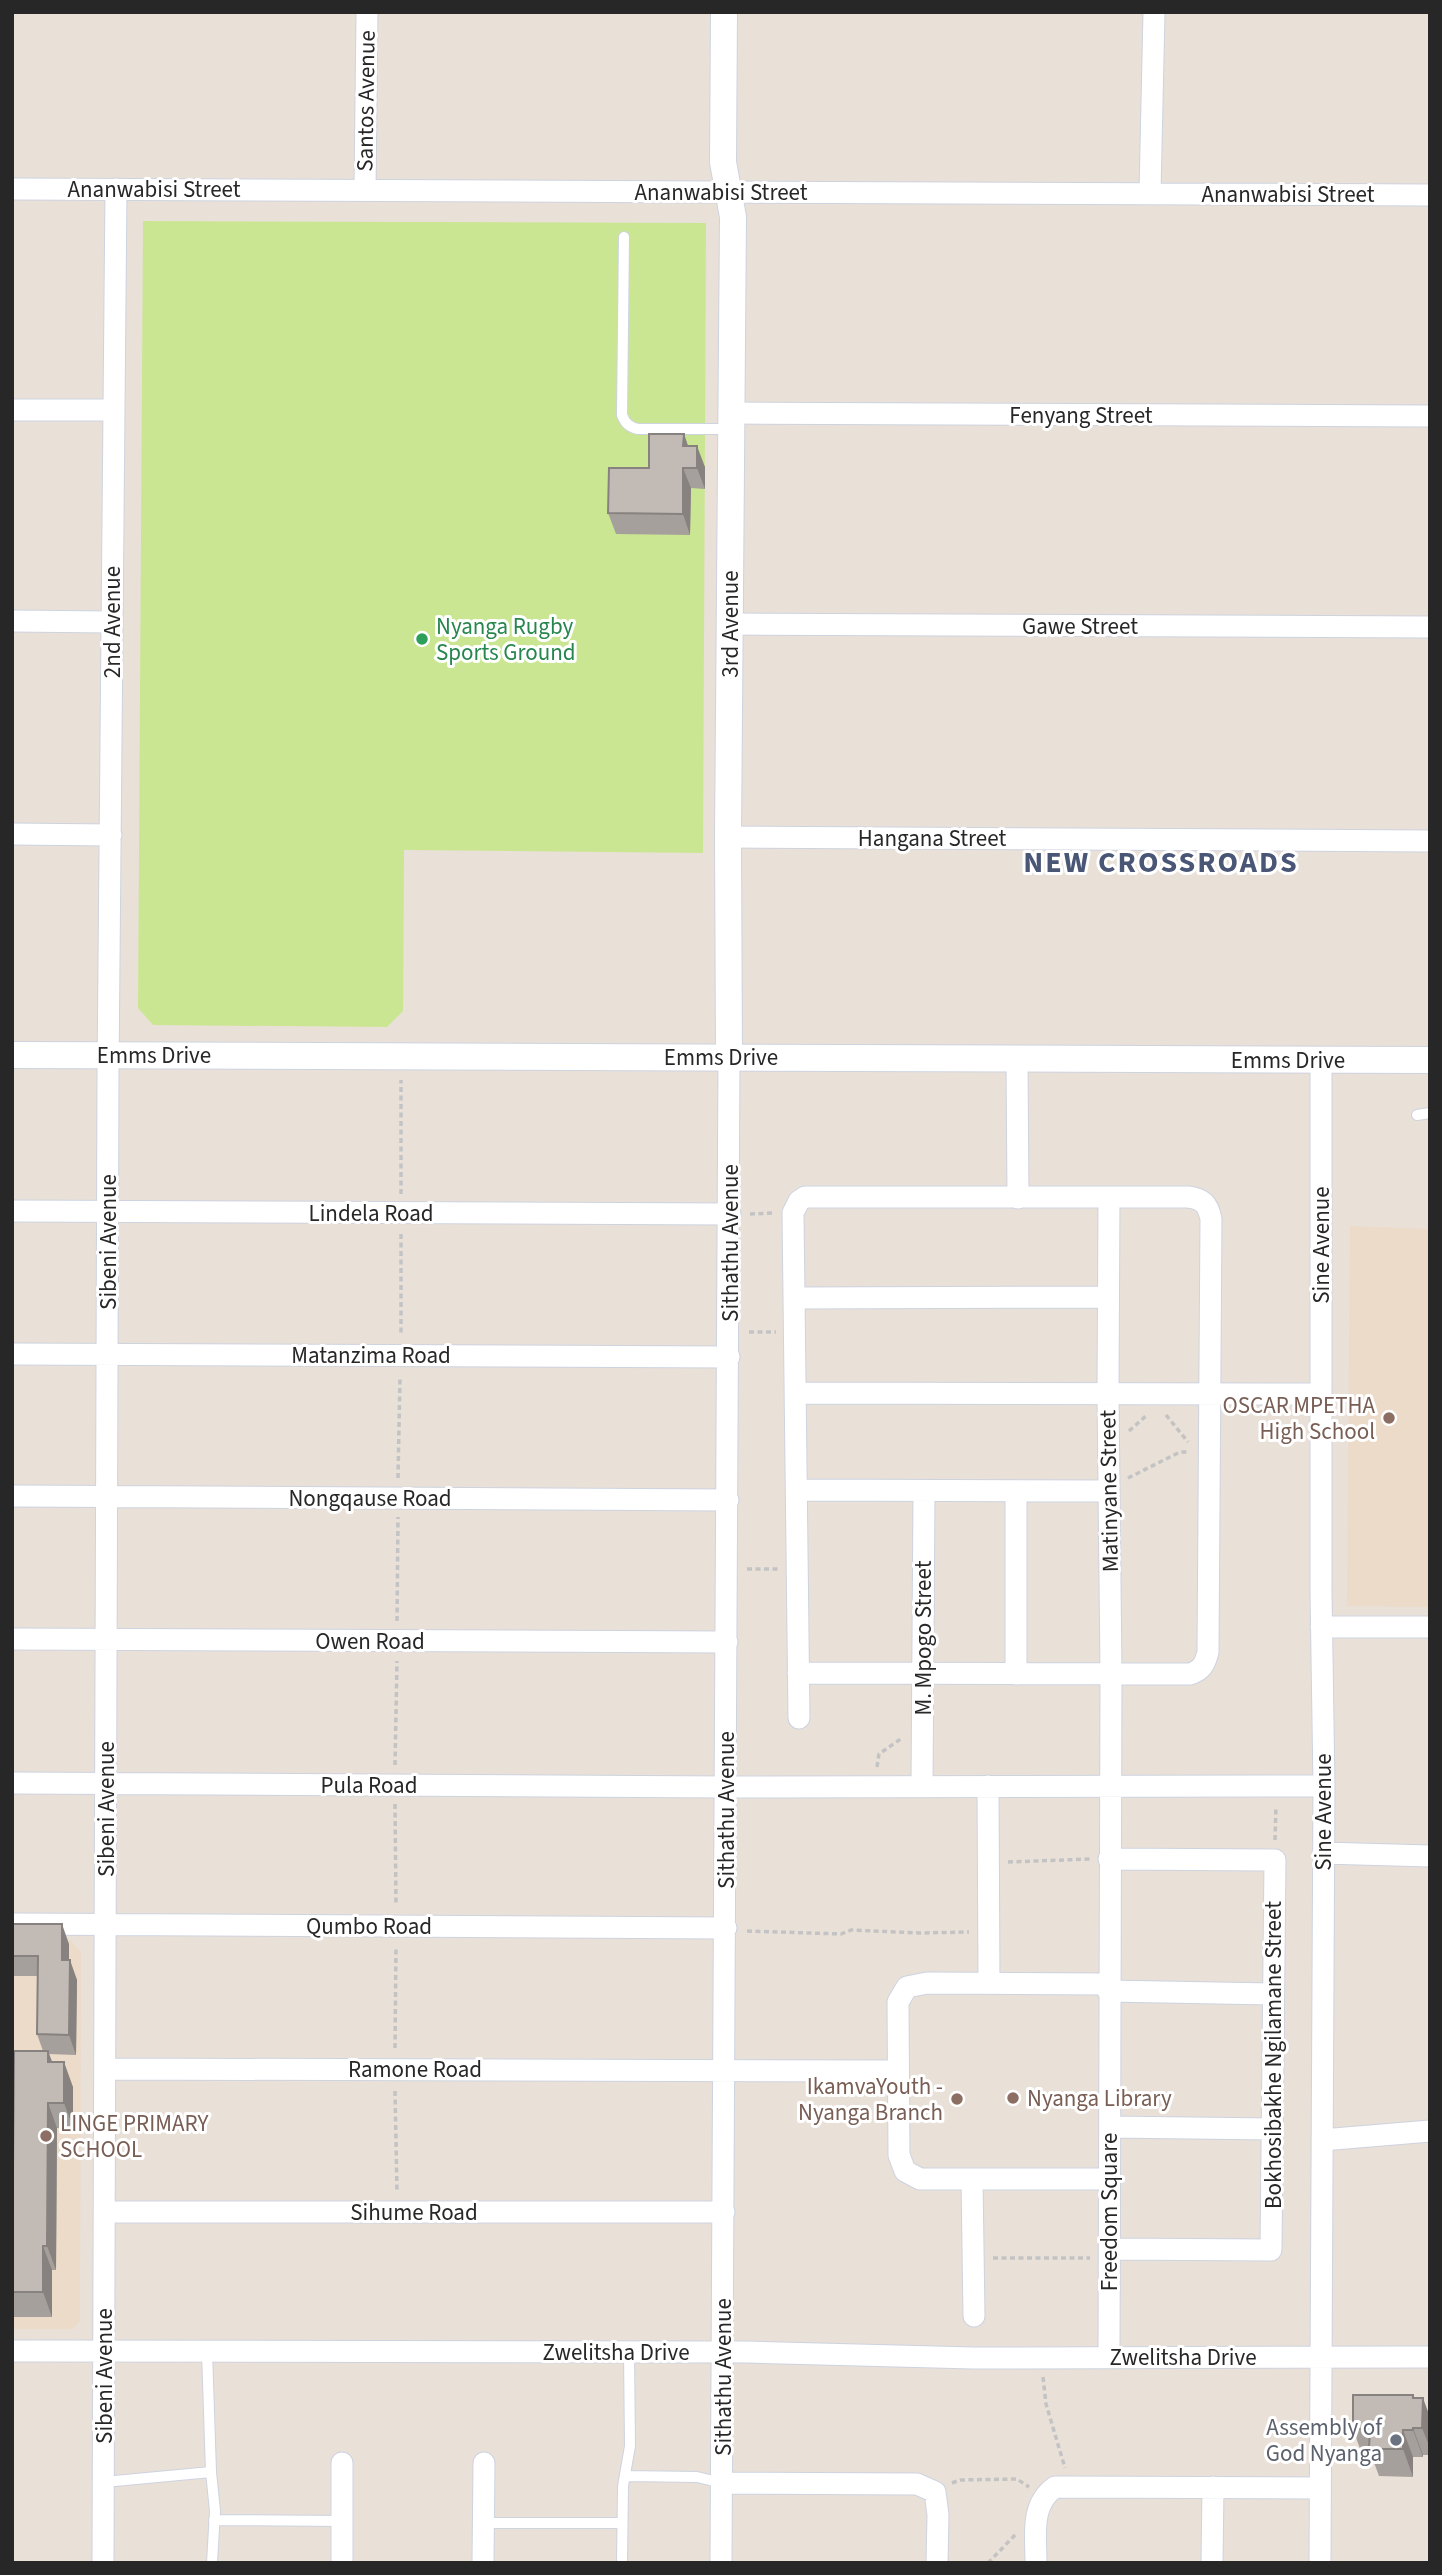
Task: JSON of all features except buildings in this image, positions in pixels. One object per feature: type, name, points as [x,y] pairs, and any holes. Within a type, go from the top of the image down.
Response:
[{"type":"street","name":"Santos Avenue","points":[[365,190],[366,12]]},
{"type":"street","name":"3rd Avenue","points":[[724,12],[723,162],[733,217],[729,1057]]},
{"type":"street","points":[[1150,193],[1154,12]]},
{"type":"street","name":"Ananwabisi Street","points":[[12,189],[1430,195]]},
{"type":"street","name":"2nd Avenue","points":[[109,1055],[116,189]]},
{"type":"street","points":[[12,410],[113,410]]},
{"type":"street","name":"Fenyang Street","points":[[732,421],[1430,416]]},
{"type":"street","points":[[12,621],[112,622]]},
{"type":"street","name":"Gawe Street","points":[[730,625],[1430,627]]},
{"type":"street","points":[[12,834],[111,835]]},
{"type":"street","name":"Hangana Street","points":[[728,837],[1430,841]]},
{"type":"street","name":"Emms Drive","points":[[12,1055],[1430,1060]]},
{"type":"street","name":"Sibeni Avenue","points":[[103,2563],[109,1055]]},
{"type":"street","name":"Sithathu Avenue","points":[[722,2563],[729,1057]]},
{"type":"street","points":[[1017,1059],[1018,1198]]},
{"type":"street","name":"Sine Avenue","points":[[1320,2563],[1324,1786],[1321,1627],[1321,1061]]},
{"type":"street","points":[[799,1673],[1190,1674],[1199,1671],[1208,1652],[1211,1219],[1206,1203],[1188,1197],[805,1197],[799,1201],[793,1213],[799,1718]]},
{"type":"street","name":"Matinyane Street","points":[[1109,1197],[1109,1859]]},
{"type":"street","name":"Lindela Road","points":[[12,1211],[730,1214]]},
{"type":"street","points":[[795,1298],[1108,1297]]},
{"type":"street","name":"Matanzima Road","points":[[12,1354],[729,1357]]},
{"type":"street","points":[[797,1393],[1108,1394],[1158,1399],[1210,1394],[1321,1394]]},
{"type":"street","points":[[797,1490],[1109,1491]]},
{"type":"street","name":"M. Mpogo Street","points":[[922,1786],[924,1491]]},
{"type":"street","points":[[1016,1491],[1016,1674]]},
{"type":"street","name":"Nongqause Road","points":[[12,1496],[728,1500]]},
{"type":"street","points":[[1321,1627],[1430,1628]]},
{"type":"street","name":"Owen Road","points":[[12,1639],[727,1642]]},
{"type":"street","name":"Pula Road","points":[[12,1783],[726,1787],[1324,1786]]},
{"type":"street","points":[[988,1786],[989,1983]]},
{"type":"street","points":[[1323,1853],[1430,1856]]},
{"type":"street","points":[[1109,1859],[1275,1860]]},
{"type":"street","name":"Freedom Square","points":[[1108,2357],[1109,1859]]},
{"type":"street","name":"Bokhosibakhe Ngilamane Street","points":[[1110,2253],[1271,2250],[1275,1860]]},
{"type":"street","name":"Qumbo Road","points":[[12,1924],[726,1928]]},
{"type":"street","points":[[1110,2179],[920,2179],[905,2171],[899,2155],[898,2002],[907,1987],[927,1983],[989,1983],[1273,1994]]},
{"type":"street","name":"Ramone Road","points":[[106,2069],[898,2070]]},
{"type":"street","points":[[1110,2127],[1272,2129]]},
{"type":"street","points":[[1322,2140],[1430,2132]]},
{"type":"street","points":[[972,2179],[974,2316]]},
{"type":"street","name":"Sihume Road","points":[[105,2212],[724,2212]]},
{"type":"street","name":"Zwelitsha Drive","points":[[12,2351],[723,2352],[1041,2358],[1430,2357]]},
{"type":"street","points":[[342,2463],[342,2563]]},
{"type":"street","points":[[483,2563],[484,2463]]},
{"type":"street","points":[[722,2483],[917,2484],[934,2492],[938,2515],[937,2563]]},
{"type":"street","points":[[1036,2563],[1040,2504],[1055,2487],[1320,2488]]},
{"type":"street","points":[[1212,2563],[1213,2487]]},
{"type":"lane","points":[[624,237],[624,420],[632,428],[638,429],[732,421]]},
{"type":"lane","points":[[1417,1115],[1430,1113]]},
{"type":"lane","points":[[207,2352],[214,2520],[212,2563]]},
{"type":"lane","points":[[622,2563],[625,2476],[630,2446],[629,2353]]},
{"type":"lane","points":[[104,2482],[211,2472]]},
{"type":"lane","points":[[625,2476],[697,2477],[722,2483]]},
{"type":"lane","points":[[214,2520],[342,2521]]},
{"type":"lane","points":[[483,2523],[622,2523]]},
{"type":"path","points":[[730,1214],[793,1213]]},
{"type":"path","points":[[729,1331],[796,1332]]},
{"type":"path","points":[[1109,1448],[1158,1399],[1195,1452],[1180,1452],[1135,1474],[1109,1491]]},
{"type":"path","points":[[728,1568],[798,1570]]},
{"type":"path","points":[[873,1787],[879,1754],[923,1725]]},
{"type":"path","points":[[1275,1860],[1276,1786]]},
{"type":"path","points":[[988,1863],[1109,1859]]},
{"type":"path","points":[[726,1928],[740,1931],[841,1934],[850,1930],[989,1932]]},
{"type":"path","points":[[973,2258],[1110,2253]]},
{"type":"path","points":[[1041,2358],[1046,2404],[1070,2486]]},
{"type":"path","points":[[934,2492],[960,2480],[1017,2479],[1040,2504],[988,2563]]},
{"type":"shaded area","name":"OSCAR MPETHA High School","points":[[1350,1226],[1430,1229],[1430,1607],[1347,1606]]},
{"type":"shaded area","name":"LINGE PRIMARY SCHOOL","points":[[12,1940],[70,1940],[81,1952],[80,2321],[73,2329],[12,2329]]},
{"type":"green space","name":"Nyanga Rugby Sports Ground","points":[[143,221],[706,223],[703,853],[404,850],[403,1011],[387,1027],[153,1025],[138,1008]]},
{"type":"place","name":"Nyanga Rugby Sports Ground","points":[[422,639]]},
{"type":"place","name":"OSCAR MPETHA High School","points":[[1389,1418]]},
{"type":"place","name":"Nyanga Library","points":[[1013,2098]]},
{"type":"place","name":"IkamvaYouth - Nyanga Branch","points":[[957,2099]]},
{"type":"place","name":"LINGE PRIMARY SCHOOL","points":[[46,2136]]},
{"type":"place","name":"Assembly of God Nyanga","points":[[1396,2440]]},
{"type":"district","name":"NEW CROSSROADS","points":[[1161,862]]}]
